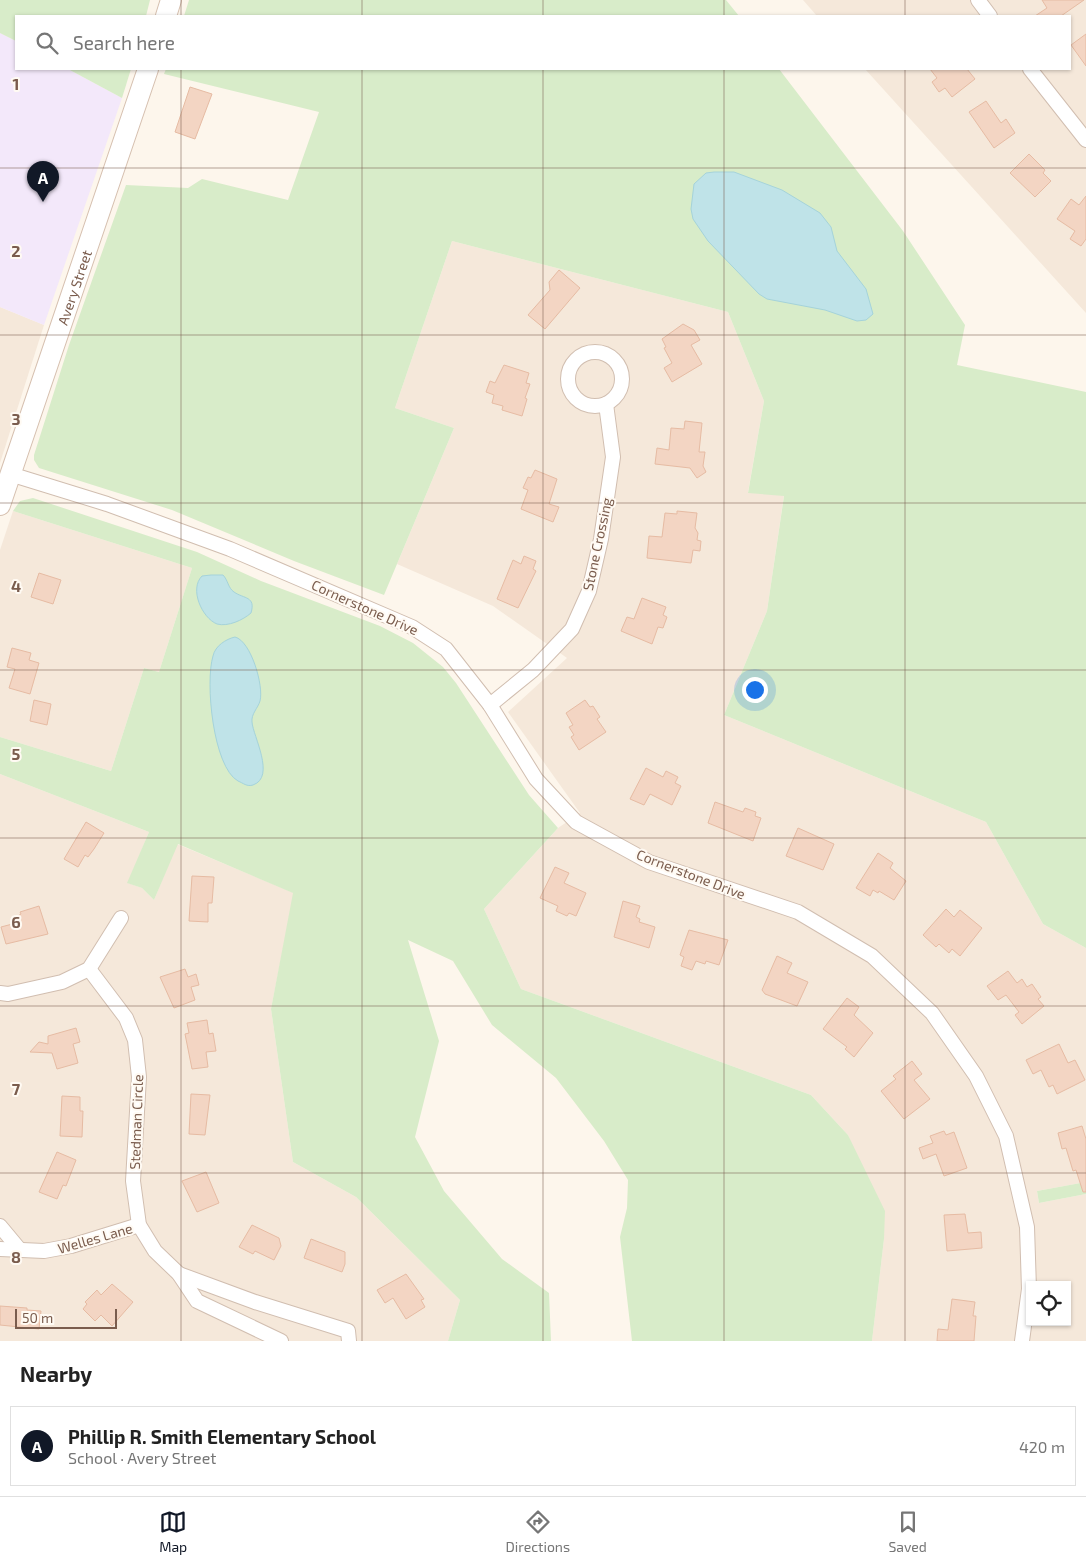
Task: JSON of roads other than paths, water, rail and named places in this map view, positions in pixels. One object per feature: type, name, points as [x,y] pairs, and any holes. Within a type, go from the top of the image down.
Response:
[{"type":"main road","points":[[166,15],[171,0]]},
{"type":"main road","name":"Avery Street","points":[[0,505],[148,70]]},
{"type":"street","points":[[978,0],[989,15]]},
{"type":"street","points":[[1031,70],[1086,140]]},
{"type":"street","name":"Stone Crossing","points":[[490,705],[532,670],[572,629],[589,591],[601,539],[613,456],[606,404]]},
{"type":"street","name":"Cornerstone Drive","points":[[10,474],[107,504],[230,549],[412,626],[446,649],[490,705],[536,779],[576,822],[649,862],[798,912],[872,956],[932,1013],[976,1076],[1006,1136],[1027,1227],[1029,1289],[1022,1341]]},
{"type":"street","points":[[0,993],[8,994],[62,982],[89,968],[121,918]]},
{"type":"street","name":"Stedman Circle","points":[[89,968],[126,1018],[135,1040],[139,1077],[133,1181],[139,1225],[155,1250],[179,1274],[197,1301],[281,1341]]},
{"type":"street","name":"Welles Lane","points":[[0,1249],[44,1251],[70,1246],[139,1225]]},
{"type":"street","points":[[0,1226],[20,1250]]},
{"type":"street","name":"Stedman Circle","points":[[179,1274],[255,1302],[348,1331],[349,1341]]},
{"type":"water","points":[[734,172],[782,190],[820,213],[831,227],[837,251],[866,289],[873,314],[866,320],[857,321],[825,310],[767,299],[759,294],[708,241],[693,219],[691,209],[694,184],[706,173]]},
{"type":"water","points":[[223,575],[232,590],[250,601],[252,604],[251,613],[230,624],[221,625],[206,616],[199,603],[197,588],[202,576]]},
{"type":"water","points":[[235,637],[241,640],[251,655],[260,685],[260,701],[252,722],[262,756],[263,774],[260,781],[253,785],[247,785],[238,781],[229,773],[222,759],[213,723],[210,685],[214,652],[228,639]]},
{"type":"place","name":"Phillip R. Smith Elementary School","points":[[43,202]]}]
